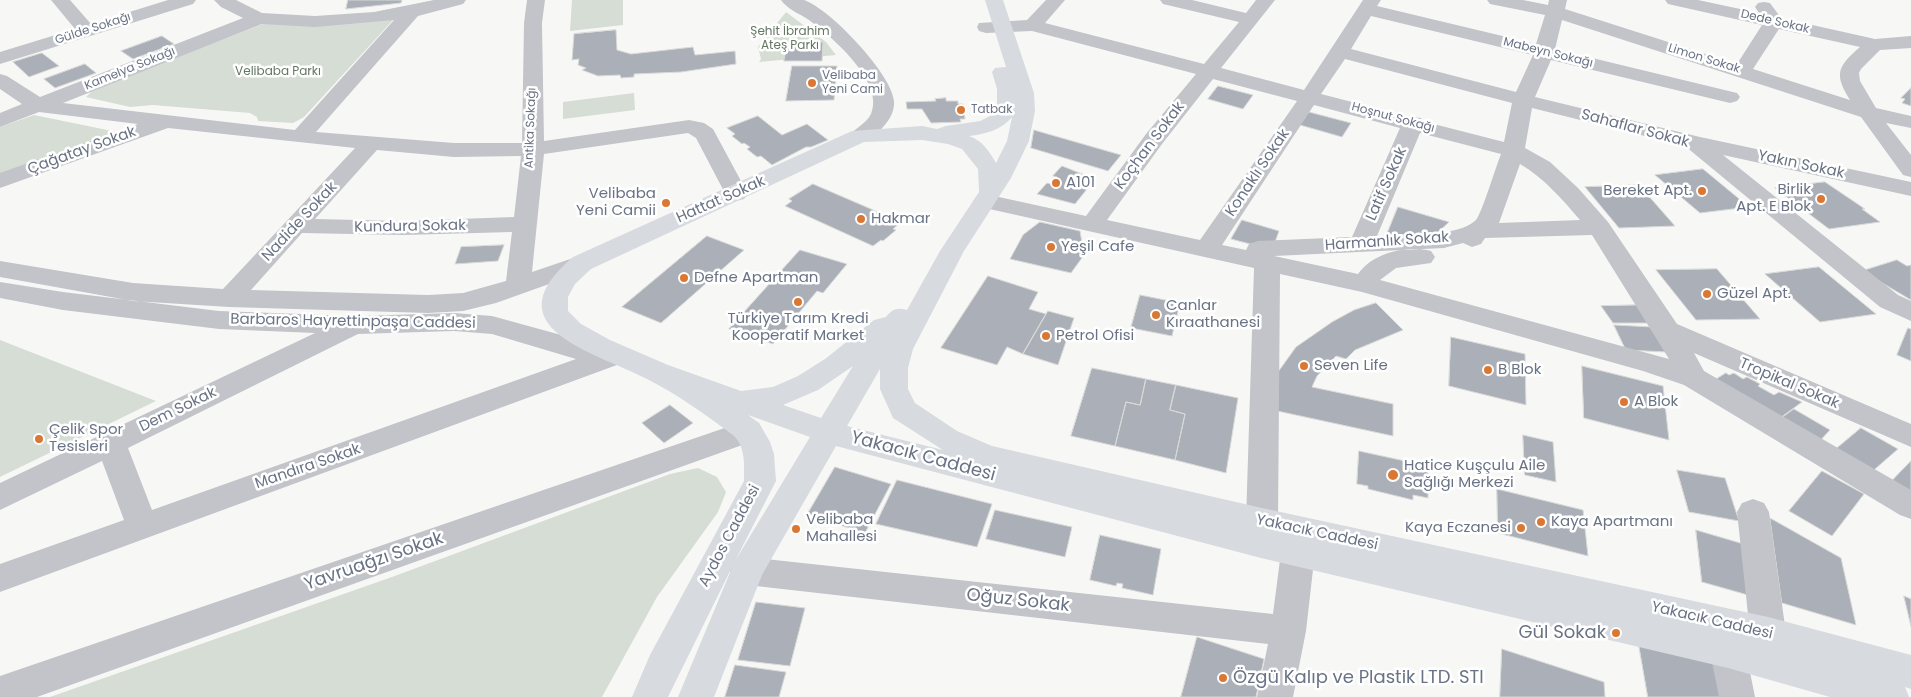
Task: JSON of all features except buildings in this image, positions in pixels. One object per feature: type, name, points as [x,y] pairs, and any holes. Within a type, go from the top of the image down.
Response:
[{"type":"main road","name":"Yakacık Caddesi","points":[[830,433],[864,372],[909,305],[952,251],[1012,157],[1024,111],[1023,85],[995,26],[976,0]]},
{"type":"main road","name":"Yakacık Caddesi","points":[[922,133],[978,130],[997,122],[1004,114],[1007,98],[1006,84],[995,26],[994,0]]},
{"type":"main road","points":[[860,136],[922,133],[952,138],[970,144],[980,153],[988,169],[988,197]]},
{"type":"main road","name":"Hattat Sokak","points":[[582,263],[860,136]]},
{"type":"main road","name":"Yakacık Caddesi","points":[[952,251],[899,350],[894,368],[894,389],[903,410],[946,439],[987,456],[1262,522],[1768,633],[1911,672]]},
{"type":"main road","points":[[582,263],[562,282],[558,290],[554,309],[560,320],[570,329],[615,355],[658,372],[748,431]]},
{"type":"main road","name":"Yakacık Caddesi","points":[[738,401],[778,396],[808,382],[834,366],[909,305]]},
{"type":"main road","name":"Yakacık Caddesi","points":[[658,372],[830,433],[1165,520],[1728,652],[1891,697]]},
{"type":"main road","name":"Aydos Caddesi","points":[[650,697],[667,658],[760,481],[759,452],[748,431]]},
{"type":"main road","name":"Aydos Caddesi","points":[[696,697],[747,570],[830,433]]},
{"type":"street","points":[[60,0],[87,31]]},
{"type":"street","name":"Gülde Sokağı","points":[[5,52],[87,31],[148,5],[186,0]]},
{"type":"street","points":[[223,0],[244,12],[260,18],[325,20],[410,12],[434,4],[457,0]]},
{"type":"street","name":"Antika Sokağı","points":[[518,286],[523,224],[533,149],[533,23],[536,0]]},
{"type":"street","points":[[1032,25],[1056,0]]},
{"type":"street","points":[[1169,0],[1250,19]]},
{"type":"street","name":"Koçhan Sokak","points":[[1092,224],[1154,139],[1266,0]]},
{"type":"street","name":"Limon Sokak","points":[[1496,0],[1557,6],[1869,113],[1911,122]]},
{"type":"street","name":"Dede Sokak","points":[[1674,0],[1875,45],[1911,42]]},
{"type":"street","points":[[1742,71],[1774,22],[1758,0]]},
{"type":"street","points":[[796,1],[823,20],[854,50],[881,88],[884,102],[879,121],[860,136]]},
{"type":"street","name":"Konaklı Sokak","points":[[1207,249],[1340,52],[1369,5]]},
{"type":"street","name":"Mabeyn Sokağı","points":[[1369,5],[1544,52],[1730,98]]},
{"type":"street","points":[[1364,284],[1372,270],[1395,259],[1410,259],[1460,250],[1470,243],[1477,231],[1487,223],[1513,151],[1523,100],[1544,52],[1557,6]]},
{"type":"street","points":[[300,138],[410,12]]},
{"type":"street","name":"Kamelya Sokağı","points":[[0,121],[132,67],[260,18]]},
{"type":"street","name":"Hoşnut Sokağı","points":[[995,26],[1032,25],[1513,151],[1542,167],[1570,193],[1599,227],[1667,331],[1694,378]]},
{"type":"street","points":[[1875,45],[1856,62],[1849,74],[1852,87],[1911,170]]},
{"type":"street","name":"Sahaflar Sokak","points":[[1340,52],[1523,100],[1692,141],[1889,301],[1911,312]]},
{"type":"street","points":[[0,80],[39,106],[300,138],[454,150],[533,149],[689,126],[705,134],[736,194]]},
{"type":"street","name":"Çağatay Sokak","points":[[0,181],[164,121]]},
{"type":"street","name":"Latif Sokak","points":[[1367,244],[1414,124]]},
{"type":"street","name":"Yakın Sokak","points":[[1692,141],[1911,189]]},
{"type":"street","name":"Nadide Sokak","points":[[229,298],[371,144]]},
{"type":"street","points":[[988,197],[1092,224],[1364,284],[1651,363],[1694,378],[1911,506]]},
{"type":"street","name":"Kundura Sokak","points":[[297,226],[404,228],[523,224]]},
{"type":"street","name":"Harmanlık Sokak","points":[[1207,249],[1296,248],[1444,240],[1465,236],[1477,231],[1599,227]]},
{"type":"street","points":[[1367,244],[1410,259]]},
{"type":"street","points":[[1262,522],[1267,262]]},
{"type":"street","name":"Barbaros Hayrettinpaşa Caddesi","points":[[0,269],[116,290],[229,298],[428,304],[463,302],[496,294],[582,263]]},
{"type":"street","name":"Barbaros Hayrettinpaşa Caddesi","points":[[0,290],[63,301],[219,320],[356,325],[454,322],[492,325],[584,351],[615,355]]},
{"type":"street","name":"Dem Sokak","points":[[0,497],[356,325]]},
{"type":"street","name":"Tropikal Sokak","points":[[1667,331],[1911,436]]},
{"type":"street","name":"Mandıra Sokak","points":[[0,578],[615,355]]},
{"type":"street","name":"Yavruağzı Sokak","points":[[0,693],[748,431]]},
{"type":"street","points":[[111,442],[142,526]]},
{"type":"street","points":[[1753,512],[1768,633]]},
{"type":"street","points":[[1275,697],[1288,630],[1298,552]]},
{"type":"street","name":"Oğuz Sokak","points":[[747,570],[1288,630]]},
{"type":"street","points":[[1728,652],[1737,697]]},
{"type":"green space","points":[[572,0],[623,0],[623,25],[570,31]]},
{"type":"green space","name":"Şehit İbrahim Ateş Parkı","points":[[786,12],[826,42],[836,55],[759,62],[761,59],[758,47]]},
{"type":"green space","name":"Velibaba Parkı","points":[[394,19],[304,117],[293,123],[258,121],[257,117],[250,113],[153,105],[130,107],[86,97],[94,89],[263,24]]},
{"type":"green space","points":[[634,93],[635,110],[563,119],[563,102]]},
{"type":"green space","points":[[34,115],[117,132],[0,175],[0,127]]},
{"type":"green space","name":"Çelik Spor Tesisleri","points":[[0,340],[156,401],[0,477]]},
{"type":"green space","points":[[698,468],[717,477],[726,492],[718,512],[657,597],[602,697],[50,697],[392,577],[670,474]]},
{"type":"place","name":"Velibaba Yeni Cami","points":[[812,83]]},
{"type":"place","name":"Tatbak","points":[[961,110]]},
{"type":"place","name":"A101","points":[[1056,183]]},
{"type":"place","name":"Bereket Apt.","points":[[1702,191]]},
{"type":"place","name":"Birlik Apt. E Blok","points":[[1821,199]]},
{"type":"place","name":"Velibaba Yeni Camii","points":[[666,203]]},
{"type":"place","name":"Hakmar","points":[[861,219]]},
{"type":"place","name":"Yeşil Cafe","points":[[1051,247]]},
{"type":"place","name":"Defne Apartman","points":[[684,278]]},
{"type":"place","name":"Güzel Apt.","points":[[1707,294]]},
{"type":"place","name":"Türkiye Tarım Kredi Kooperatif Market","points":[[798,302]]},
{"type":"place","name":"Canlar Kıraathanesi","points":[[1156,315]]},
{"type":"place","name":"Petrol Ofisi","points":[[1046,336]]},
{"type":"place","name":"Seven Life","points":[[1304,366]]},
{"type":"place","name":"B Blok","points":[[1488,370]]},
{"type":"place","name":"A Blok","points":[[1624,402]]},
{"type":"place","name":"Çelik Spor Tesisleri","points":[[39,439]]},
{"type":"place","name":"Hatice Kuşçulu Aile Sağlığı Merkezi","points":[[1393,475]]},
{"type":"place","name":"Kaya Apartmanı","points":[[1541,522]]},
{"type":"place","name":"Kaya Eczanesi","points":[[1521,528]]},
{"type":"place","name":"Velibaba Mahallesi","points":[[796,529]]},
{"type":"place","name":"Gül Sokak","points":[[1616,633]]},
{"type":"place","name":"Özgü Kalıp ve Plastik LTD. STI","points":[[1223,678]]}]
